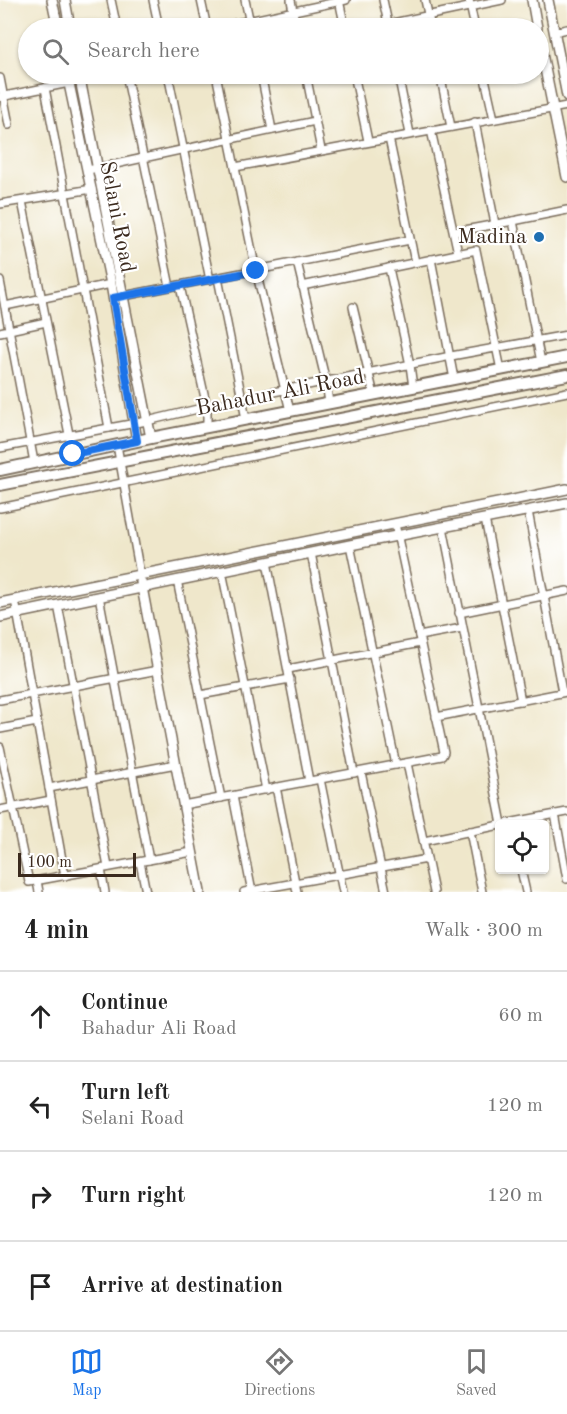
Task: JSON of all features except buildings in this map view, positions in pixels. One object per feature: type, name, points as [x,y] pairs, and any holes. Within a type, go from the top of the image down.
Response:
[{"type":"main road","name":"Bahadur Ali Road","points":[[0,470],[246,419],[567,357]]},
{"type":"main road","name":"Bahadur Ali Road","points":[[0,485],[567,375]]},
{"type":"street","points":[[52,0],[56,18]]},
{"type":"street","points":[[65,0],[68,18]]},
{"type":"street","points":[[111,0],[115,18]]},
{"type":"street","points":[[153,0],[157,18]]},
{"type":"street","points":[[201,0],[205,18]]},
{"type":"street","points":[[245,0],[249,18]]},
{"type":"street","points":[[291,0],[294,18]]},
{"type":"street","points":[[272,18],[341,0],[344,18]]},
{"type":"street","points":[[383,0],[386,18]]},
{"type":"street","points":[[425,0],[429,18]]},
{"type":"street","points":[[417,18],[470,3],[502,0]]},
{"type":"street","points":[[532,0],[535,18]]},
{"type":"street","points":[[548,0],[567,96]]},
{"type":"street","points":[[470,3],[473,18]]},
{"type":"street","points":[[554,32],[567,29]]},
{"type":"street","points":[[0,78],[9,125]]},
{"type":"street","points":[[2,97],[54,84]]},
{"type":"street","name":"Selani Road","points":[[69,84],[111,284],[137,441]]},
{"type":"street","name":"Selani Road","points":[[81,84],[151,438]]},
{"type":"street","points":[[128,84],[170,287]]},
{"type":"street","points":[[170,84],[214,279],[244,398],[246,419]]},
{"type":"street","points":[[218,84],[256,271],[290,411]]},
{"type":"street","points":[[263,84],[272,130]]},
{"type":"street","points":[[308,84],[321,150]]},
{"type":"street","points":[[356,84],[368,141]]},
{"type":"street","points":[[400,84],[410,134]]},
{"type":"street","points":[[442,84],[451,127]]},
{"type":"street","points":[[486,84],[494,119]]},
{"type":"street","points":[[549,84],[567,177]]},
{"type":"street","points":[[45,88],[109,428]]},
{"type":"street","points":[[235,167],[567,105]]},
{"type":"street","points":[[88,170],[315,121]]},
{"type":"street","points":[[475,122],[495,224]]},
{"type":"street","points":[[431,130],[459,253]]},
{"type":"street","points":[[389,138],[415,262]]},
{"type":"street","points":[[0,204],[92,189]]},
{"type":"street","points":[[22,201],[73,454]]},
{"type":"street","points":[[454,232],[567,210]]},
{"type":"street","points":[[513,221],[541,362]]},
{"type":"street","points":[[113,298],[410,240]]},
{"type":"street","points":[[302,286],[476,250],[501,370]]},
{"type":"street","points":[[431,259],[454,379]]},
{"type":"street","points":[[297,262],[329,403]]},
{"type":"street","points":[[389,268],[413,387]]},
{"type":"street","points":[[0,281],[34,462]]},
{"type":"street","points":[[5,306],[111,284]]},
{"type":"street","points":[[180,286],[207,407],[207,427]]},
{"type":"street","points":[[353,307],[374,394]]},
{"type":"street","points":[[0,332],[46,322]]},
{"type":"street","points":[[0,448],[147,421],[244,398],[451,356],[567,336]]},
{"type":"street","points":[[0,508],[567,392]]},
{"type":"street","points":[[117,445],[200,892]]},
{"type":"street","points":[[0,603],[567,489]]},
{"type":"street","points":[[0,617],[350,544],[567,503]]},
{"type":"street","points":[[436,717],[565,692],[528,512]]},
{"type":"street","points":[[485,519],[521,701]]},
{"type":"street","points":[[183,805],[442,756],[444,752],[395,524]]},
{"type":"street","points":[[443,527],[500,820]]},
{"type":"street","points":[[350,544],[396,765]]},
{"type":"street","points":[[311,553],[332,660],[386,892]]},
{"type":"street","points":[[267,562],[309,781]]},
{"type":"street","points":[[222,571],[266,789]]},
{"type":"street","points":[[177,580],[221,798]]},
{"type":"street","points":[[459,613],[567,591]]},
{"type":"street","points":[[99,596],[150,860]]},
{"type":"street","points":[[15,600],[65,876]]},
{"type":"street","points":[[58,605],[92,780],[105,892]]},
{"type":"street","points":[[288,669],[373,652],[462,628]]},
{"type":"street","points":[[0,700],[158,670]]},
{"type":"street","points":[[200,695],[290,678]]},
{"type":"street","points":[[0,729],[37,722]]},
{"type":"street","points":[[0,747],[29,882],[192,852]]},
{"type":"street","points":[[407,763],[434,892]]},
{"type":"street","points":[[49,788],[176,764]]},
{"type":"street","points":[[320,779],[343,892]]},
{"type":"street","points":[[276,788],[297,892]]},
{"type":"street","points":[[233,796],[249,892],[427,859]]},
{"type":"street","points":[[0,810],[51,800]]},
{"type":"street","points":[[529,820],[567,812]]},
{"type":"street","points":[[555,814],[567,879]]},
{"type":"street","points":[[424,841],[495,826]]},
{"type":"street","points":[[470,831],[482,892]]},
{"type":"street","points":[[140,862],[146,892]]},
{"type":"street","points":[[522,874],[526,892]]},
{"type":"street","points":[[37,881],[39,892]]},
{"type":"place","name":"Madina","points":[[539,237]]},
{"type":"route","points":[[73,454],[137,441],[113,298],[256,271]]}]
